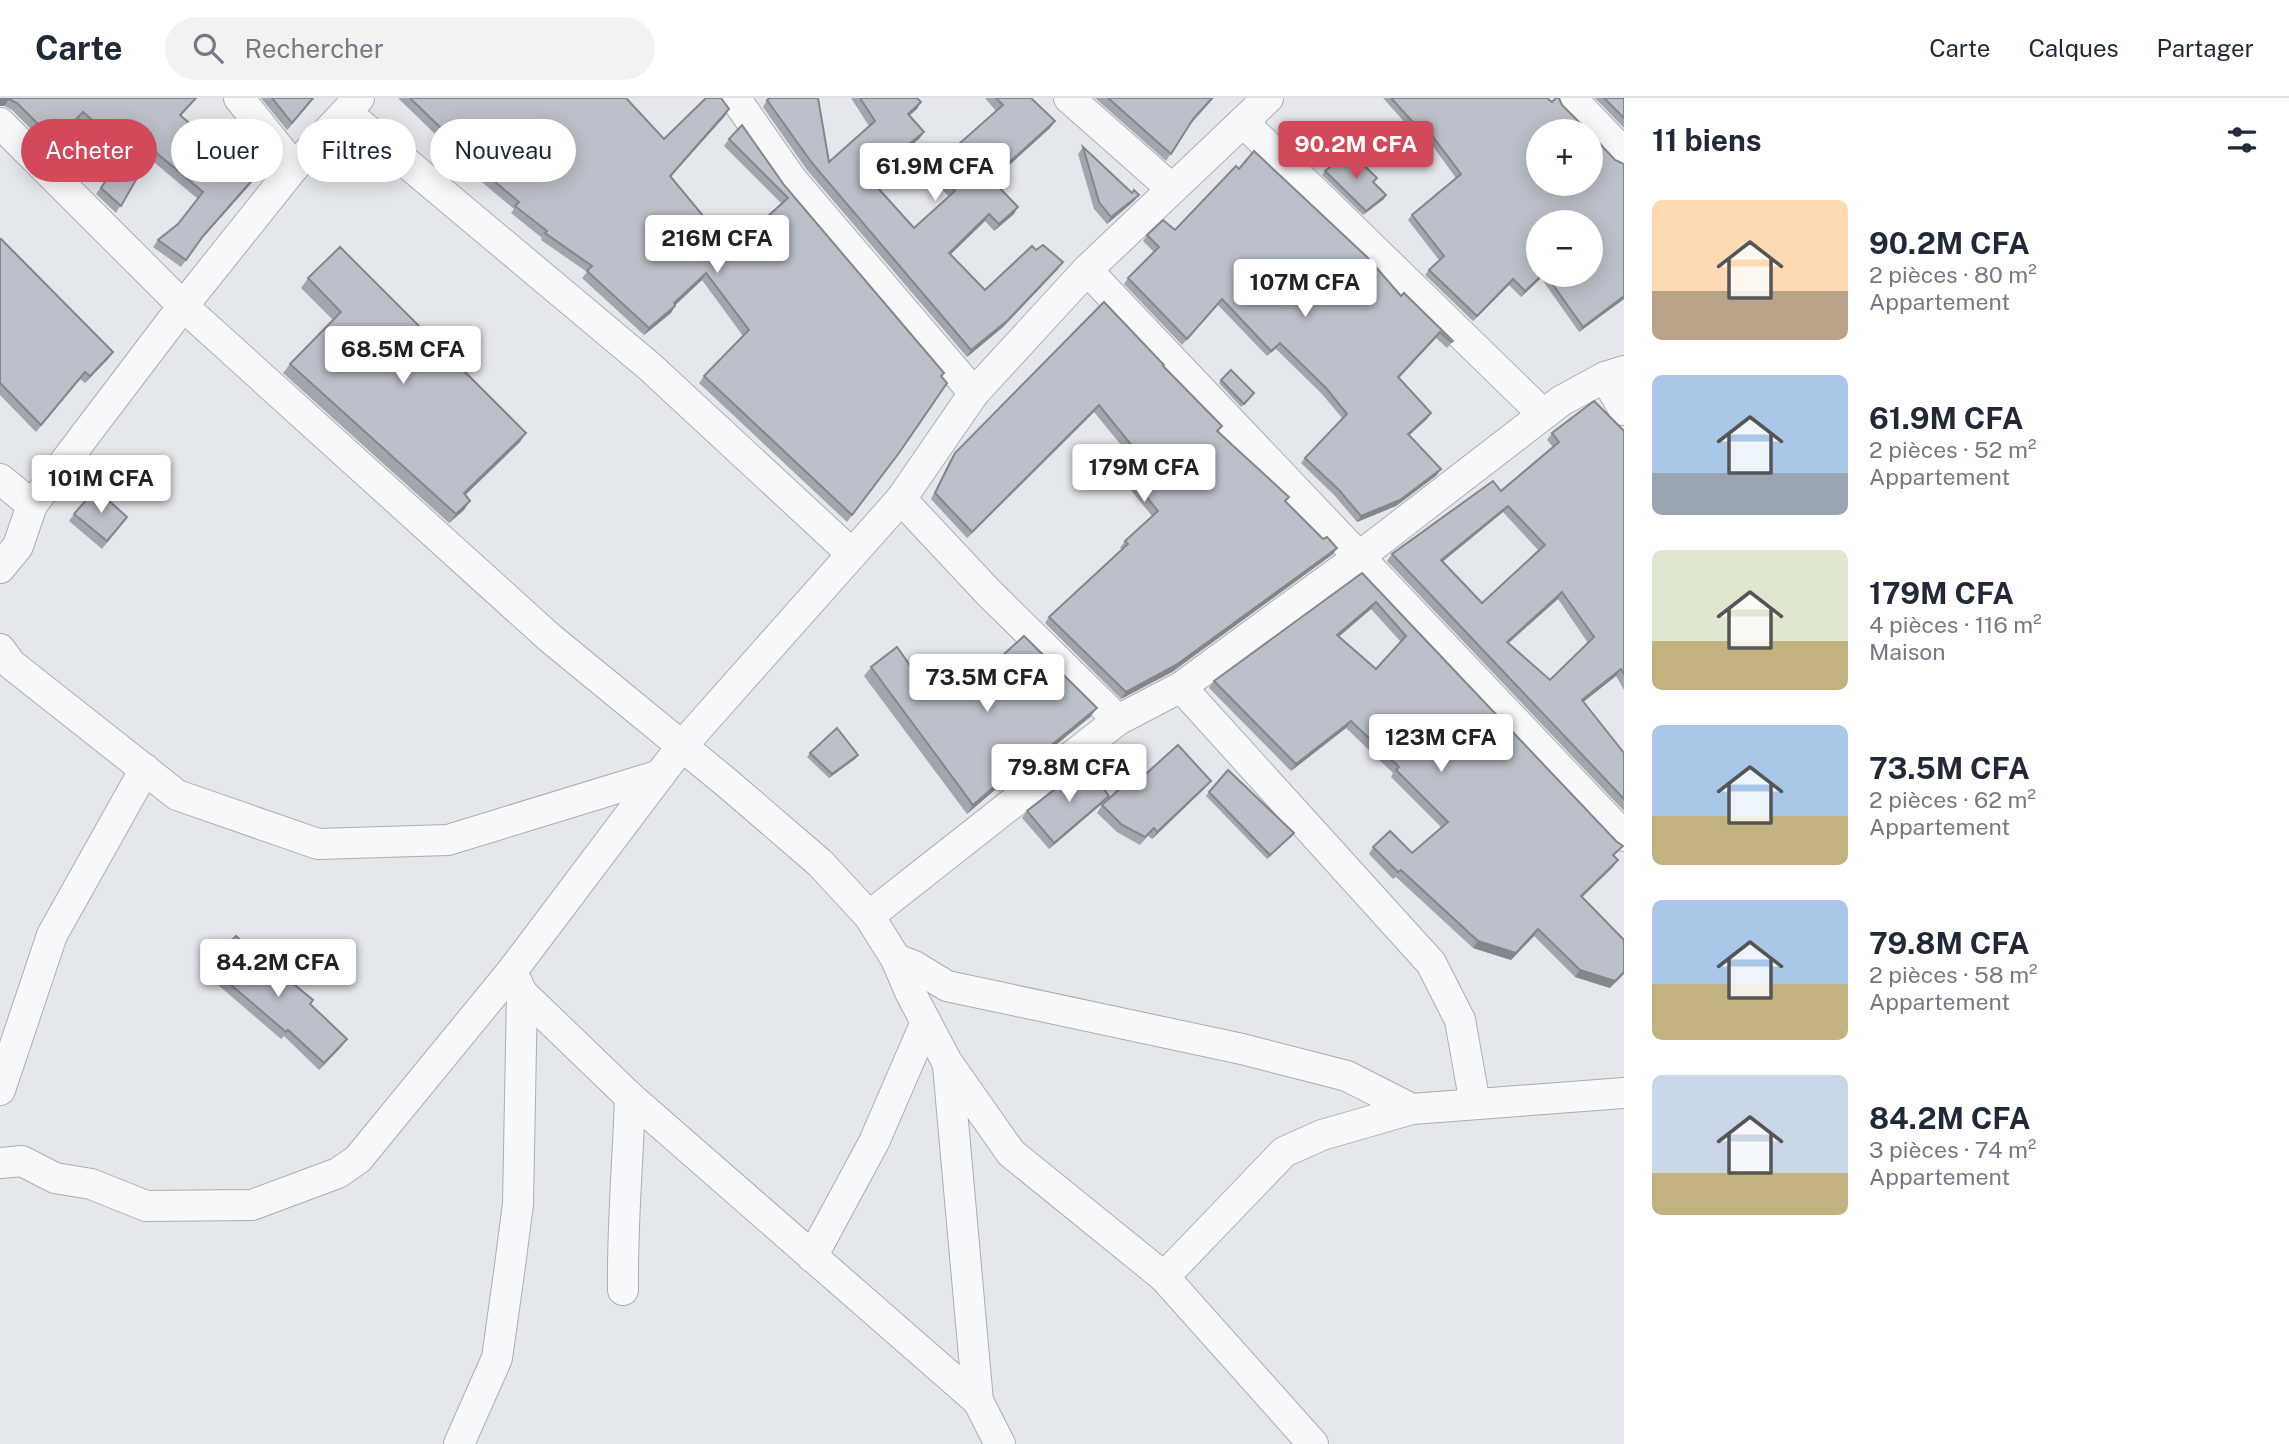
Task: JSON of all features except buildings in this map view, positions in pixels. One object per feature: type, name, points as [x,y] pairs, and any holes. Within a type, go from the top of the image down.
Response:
[{"type":"street","points":[[239,98],[294,167]]},
{"type":"street","points":[[735,98],[793,181],[974,393]]},
{"type":"street","points":[[1069,98],[1172,189]]},
{"type":"street","points":[[0,1163],[22,1161],[55,1178],[91,1184],[146,1206],[252,1205],[338,1173],[358,1159],[517,982],[681,747],[901,499],[974,393],[1087,270],[1268,98]]},
{"type":"street","points":[[1571,98],[1624,153]]},
{"type":"street","points":[[0,568],[18,546],[32,505],[183,306],[294,167],[353,105],[649,366],[852,554]]},
{"type":"street","points":[[1243,122],[1543,414]]},
{"type":"street","points":[[0,123],[183,306],[550,638],[820,863],[869,916],[895,959],[947,1062],[1011,1153],[1164,1277],[1313,1444]]},
{"type":"street","points":[[1087,270],[1624,836]]},
{"type":"street","points":[[869,916],[1118,720],[1181,687],[1360,556],[1561,401],[1614,374],[1624,410]]},
{"type":"street","points":[[0,479],[32,505]]},
{"type":"street","points":[[901,499],[989,593],[1118,720]]},
{"type":"street","points":[[0,649],[11,664],[177,795],[318,844],[448,840],[660,775]]},
{"type":"street","points":[[1181,687],[1431,963],[1460,1020],[1475,1104]]},
{"type":"street","points":[[0,1090],[52,935],[145,769]]},
{"type":"street","points":[[895,959],[914,966],[947,986],[1242,1049],[1347,1076],[1412,1109]]},
{"type":"street","points":[[517,982],[630,1097],[978,1401]]},
{"type":"street","points":[[459,1444],[497,1358],[518,1204],[517,982]]},
{"type":"street","points":[[812,1257],[874,1142],[926,1022]]},
{"type":"street","points":[[947,1062],[978,1401],[1000,1444]]},
{"type":"street","points":[[1164,1277],[1284,1152],[1322,1135],[1412,1109],[1624,1093]]},
{"type":"street","points":[[623,1290],[622,1236],[628,1177],[630,1097]]}]
